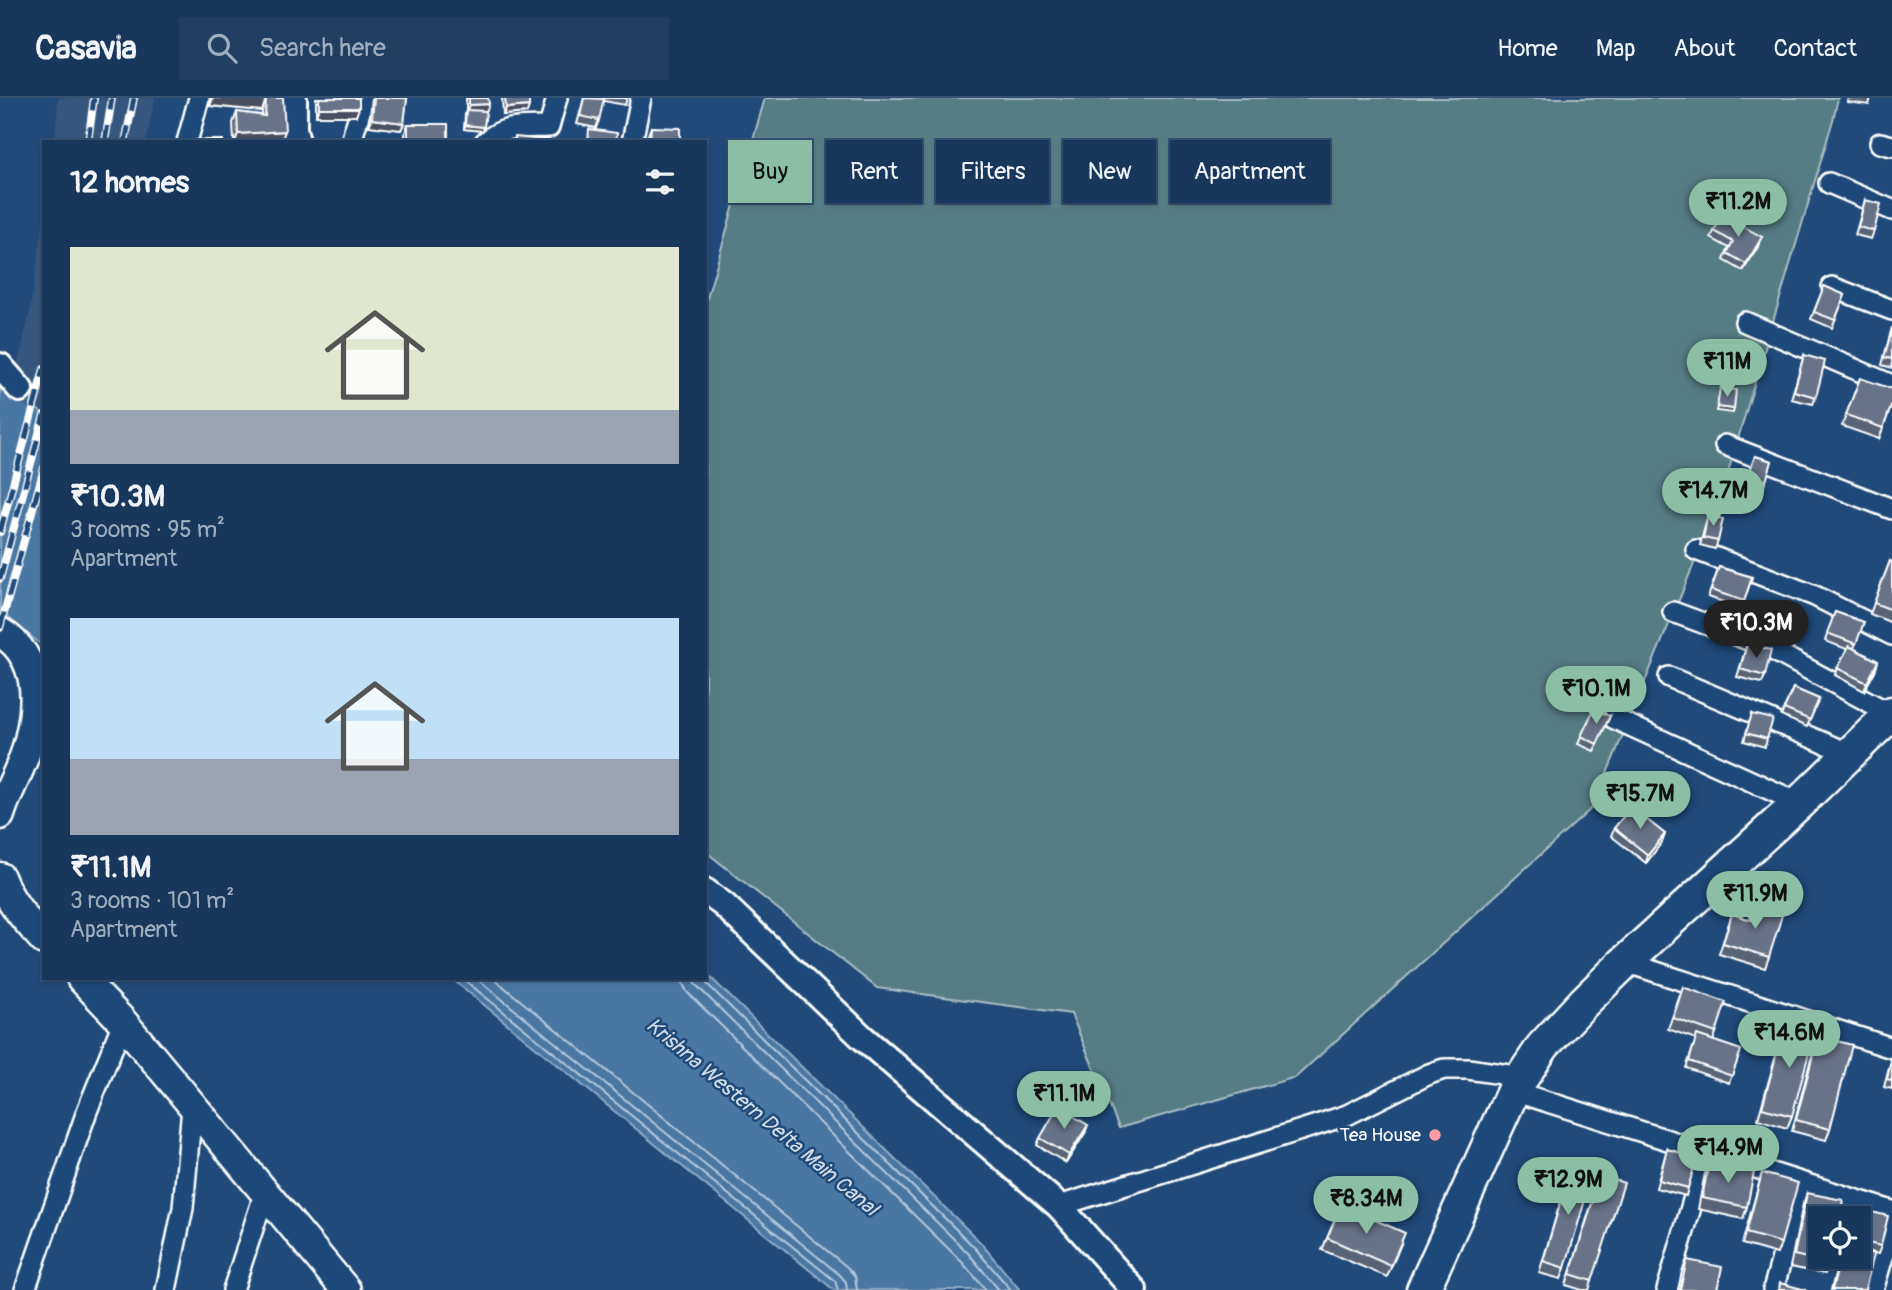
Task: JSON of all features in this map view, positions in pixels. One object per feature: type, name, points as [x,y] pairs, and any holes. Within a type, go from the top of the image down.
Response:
[{"type":"main road","points":[[0,632],[20,649],[31,667],[36,702],[24,755],[0,815]]},
{"type":"main road","points":[[1423,1290],[1518,1084],[1544,1046],[1625,962],[1892,714]]},
{"type":"main road","points":[[0,877],[20,914],[42,938]]},
{"type":"main road","points":[[83,980],[123,1022],[346,1290]]},
{"type":"street","points":[[188,140],[199,98]]},
{"type":"street","points":[[294,98],[297,140]]},
{"type":"street","points":[[352,140],[364,98]]},
{"type":"street","points":[[487,140],[508,128],[549,127],[556,98]]},
{"type":"street","points":[[632,140],[641,98]]},
{"type":"street","points":[[1829,183],[1892,210]]},
{"type":"street","points":[[1832,287],[1892,310]]},
{"type":"street","points":[[1745,322],[1892,385]]},
{"type":"street","points":[[0,366],[20,389]]},
{"type":"street","points":[[1725,445],[1892,509]]},
{"type":"street","points":[[1696,550],[1815,596],[1892,635]]},
{"type":"street","points":[[1673,612],[1765,646],[1892,714]]},
{"type":"street","points":[[1669,677],[1850,754]]},
{"type":"street","points":[[1613,718],[1799,803]]},
{"type":"street","points":[[707,892],[724,905],[862,1037],[1059,1206],[1134,1290]]},
{"type":"street","points":[[1625,962],[1892,1048]]},
{"type":"street","points":[[25,1290],[87,1111],[123,1022]]},
{"type":"street","points":[[1059,1206],[1347,1115],[1429,1074],[1444,1069],[1468,1069],[1518,1084],[1707,1153],[1892,1211]]},
{"type":"street","points":[[166,1290],[181,1219],[192,1107]]},
{"type":"street","points":[[1667,1290],[1707,1153]]},
{"type":"street","points":[[1773,1290],[1803,1183]]},
{"type":"street","points":[[233,1290],[265,1192]]},
{"type":"street","points":[[1873,1290],[1892,1227]]},
{"type":"shaded area","points":[[58,98],[155,98],[146,140],[55,140]]},
{"type":"shaded area","points":[[42,230],[42,413],[11,392],[29,316]]},
{"type":"green space","points":[[765,98],[1838,98],[1718,506],[1593,807],[1296,1077],[1119,1128],[1071,1014],[877,988],[707,853],[707,298],[735,203],[812,203],[812,140],[753,140]]},
{"type":"water","points":[[0,384],[42,413],[42,645],[0,611]]},
{"type":"water","name":"Krishna Western Delta Main Canal","points":[[707,974],[981,1243],[1020,1290],[834,1290],[453,980],[707,980]]},
{"type":"building","points":[[249,98],[283,98],[285,131],[238,134],[237,112],[265,116],[266,99]]},
{"type":"building","points":[[319,98],[359,98],[359,108],[319,108]]},
{"type":"building","points":[[374,98],[407,98],[404,123],[372,119]]},
{"type":"building","points":[[469,98],[488,98],[489,104],[469,105]]},
{"type":"building","points":[[505,98],[529,98],[529,106],[506,108]]},
{"type":"building","points":[[584,98],[604,99],[599,120],[580,116]]},
{"type":"building","points":[[466,110],[486,111],[484,127],[465,125]]},
{"type":"building","points":[[408,124],[448,124],[448,140],[408,140]]},
{"type":"building","points":[[651,127],[680,128],[680,140],[650,140]]},
{"type":"building","points":[[589,129],[617,133],[616,140],[588,140]]},
{"type":"building","points":[[515,137],[545,140],[515,140]]},
{"type":"building","points":[[1865,200],[1881,204],[1874,231],[1858,227]]},
{"type":"building","points":[[1723,215],[1762,237],[1746,264],[1727,253],[1733,242],[1714,231]]},
{"type":"building","points":[[1824,286],[1845,295],[1835,320],[1814,312]]},
{"type":"building","points":[[1892,330],[1892,359],[1884,357]]},
{"type":"building","points":[[1804,355],[1825,361],[1816,397],[1794,391]]},
{"type":"building","points":[[1860,378],[1892,389],[1892,404],[1883,428],[1846,415]]},
{"type":"building","points":[[1720,388],[1736,390],[1734,409],[1717,407]]},
{"type":"building","points":[[1755,456],[1772,461],[1766,481],[1748,476]]},
{"type":"building","points":[[1708,515],[1723,519],[1718,541],[1703,538]]},
{"type":"building","points":[[1890,561],[1892,562],[1892,610],[1874,603]]},
{"type":"building","points":[[1719,567],[1752,577],[1744,601],[1711,590]]},
{"type":"building","points":[[1751,605],[1785,621],[1778,638],[1743,623]]},
{"type":"building","points":[[1835,612],[1864,622],[1856,644],[1827,633]]},
{"type":"building","points":[[1747,644],[1771,650],[1765,676],[1740,669]]},
{"type":"building","points":[[1849,646],[1878,661],[1867,683],[1837,668]]},
{"type":"building","points":[[1793,688],[1819,699],[1810,720],[1784,709]]},
{"type":"building","points":[[1594,709],[1610,716],[1597,744],[1581,736]]},
{"type":"building","points":[[1752,714],[1773,719],[1767,739],[1746,733]]},
{"type":"building","points":[[1631,807],[1665,834],[1648,855],[1614,828]]},
{"type":"building","points":[[1756,904],[1783,912],[1769,957],[1723,943],[1732,914],[1751,920]]},
{"type":"building","points":[[1683,987],[1726,1002],[1716,1033],[1673,1018]]},
{"type":"building","points":[[1785,1023],[1815,1031],[1792,1116],[1762,1108]]},
{"type":"building","points":[[1697,1035],[1741,1050],[1732,1076],[1689,1061]]},
{"type":"building","points":[[1818,1036],[1852,1045],[1830,1129],[1796,1120]]},
{"type":"building","points":[[1892,1057],[1892,1081],[1887,1079]]},
{"type":"building","points":[[1058,1107],[1088,1125],[1069,1155],[1040,1138]]},
{"type":"building","points":[[1667,1149],[1697,1157],[1688,1188],[1659,1180]]},
{"type":"building","points":[[1709,1162],[1754,1172],[1747,1207],[1702,1198]]},
{"type":"building","points":[[1571,1167],[1593,1173],[1565,1268],[1543,1261]]},
{"type":"building","points":[[1762,1173],[1798,1183],[1781,1243],[1746,1233]]},
{"type":"building","points":[[1601,1175],[1624,1183],[1592,1281],[1570,1274]]},
{"type":"building","points":[[1807,1193],[1843,1200],[1842,1206],[1808,1206],[1808,1258],[1794,1255]]},
{"type":"building","points":[[1341,1205],[1405,1233],[1391,1266],[1327,1238]]},
{"type":"building","points":[[1871,1212],[1888,1216],[1881,1246],[1871,1244]]},
{"type":"building","points":[[1687,1260],[1722,1267],[1717,1290],[1680,1290]]},
{"type":"building","points":[[1838,1269],[1870,1269],[1865,1290],[1832,1290]]},
{"type":"building","points":[[1780,1283],[1806,1290],[1779,1290]]},
{"type":"tunnel","points":[[20,389],[42,403]]},
{"type":"railway","points":[[88,140],[94,98]]},
{"type":"railway","points":[[105,140],[112,98]]},
{"type":"railway","points":[[125,140],[134,98]]},
{"type":"railway","points":[[0,532],[42,376]]},
{"type":"railway","points":[[0,579],[42,422]]},
{"type":"railway","points":[[0,628],[42,475]]},
{"type":"place","name":"Tea House","points":[[1435,1135]]}]
